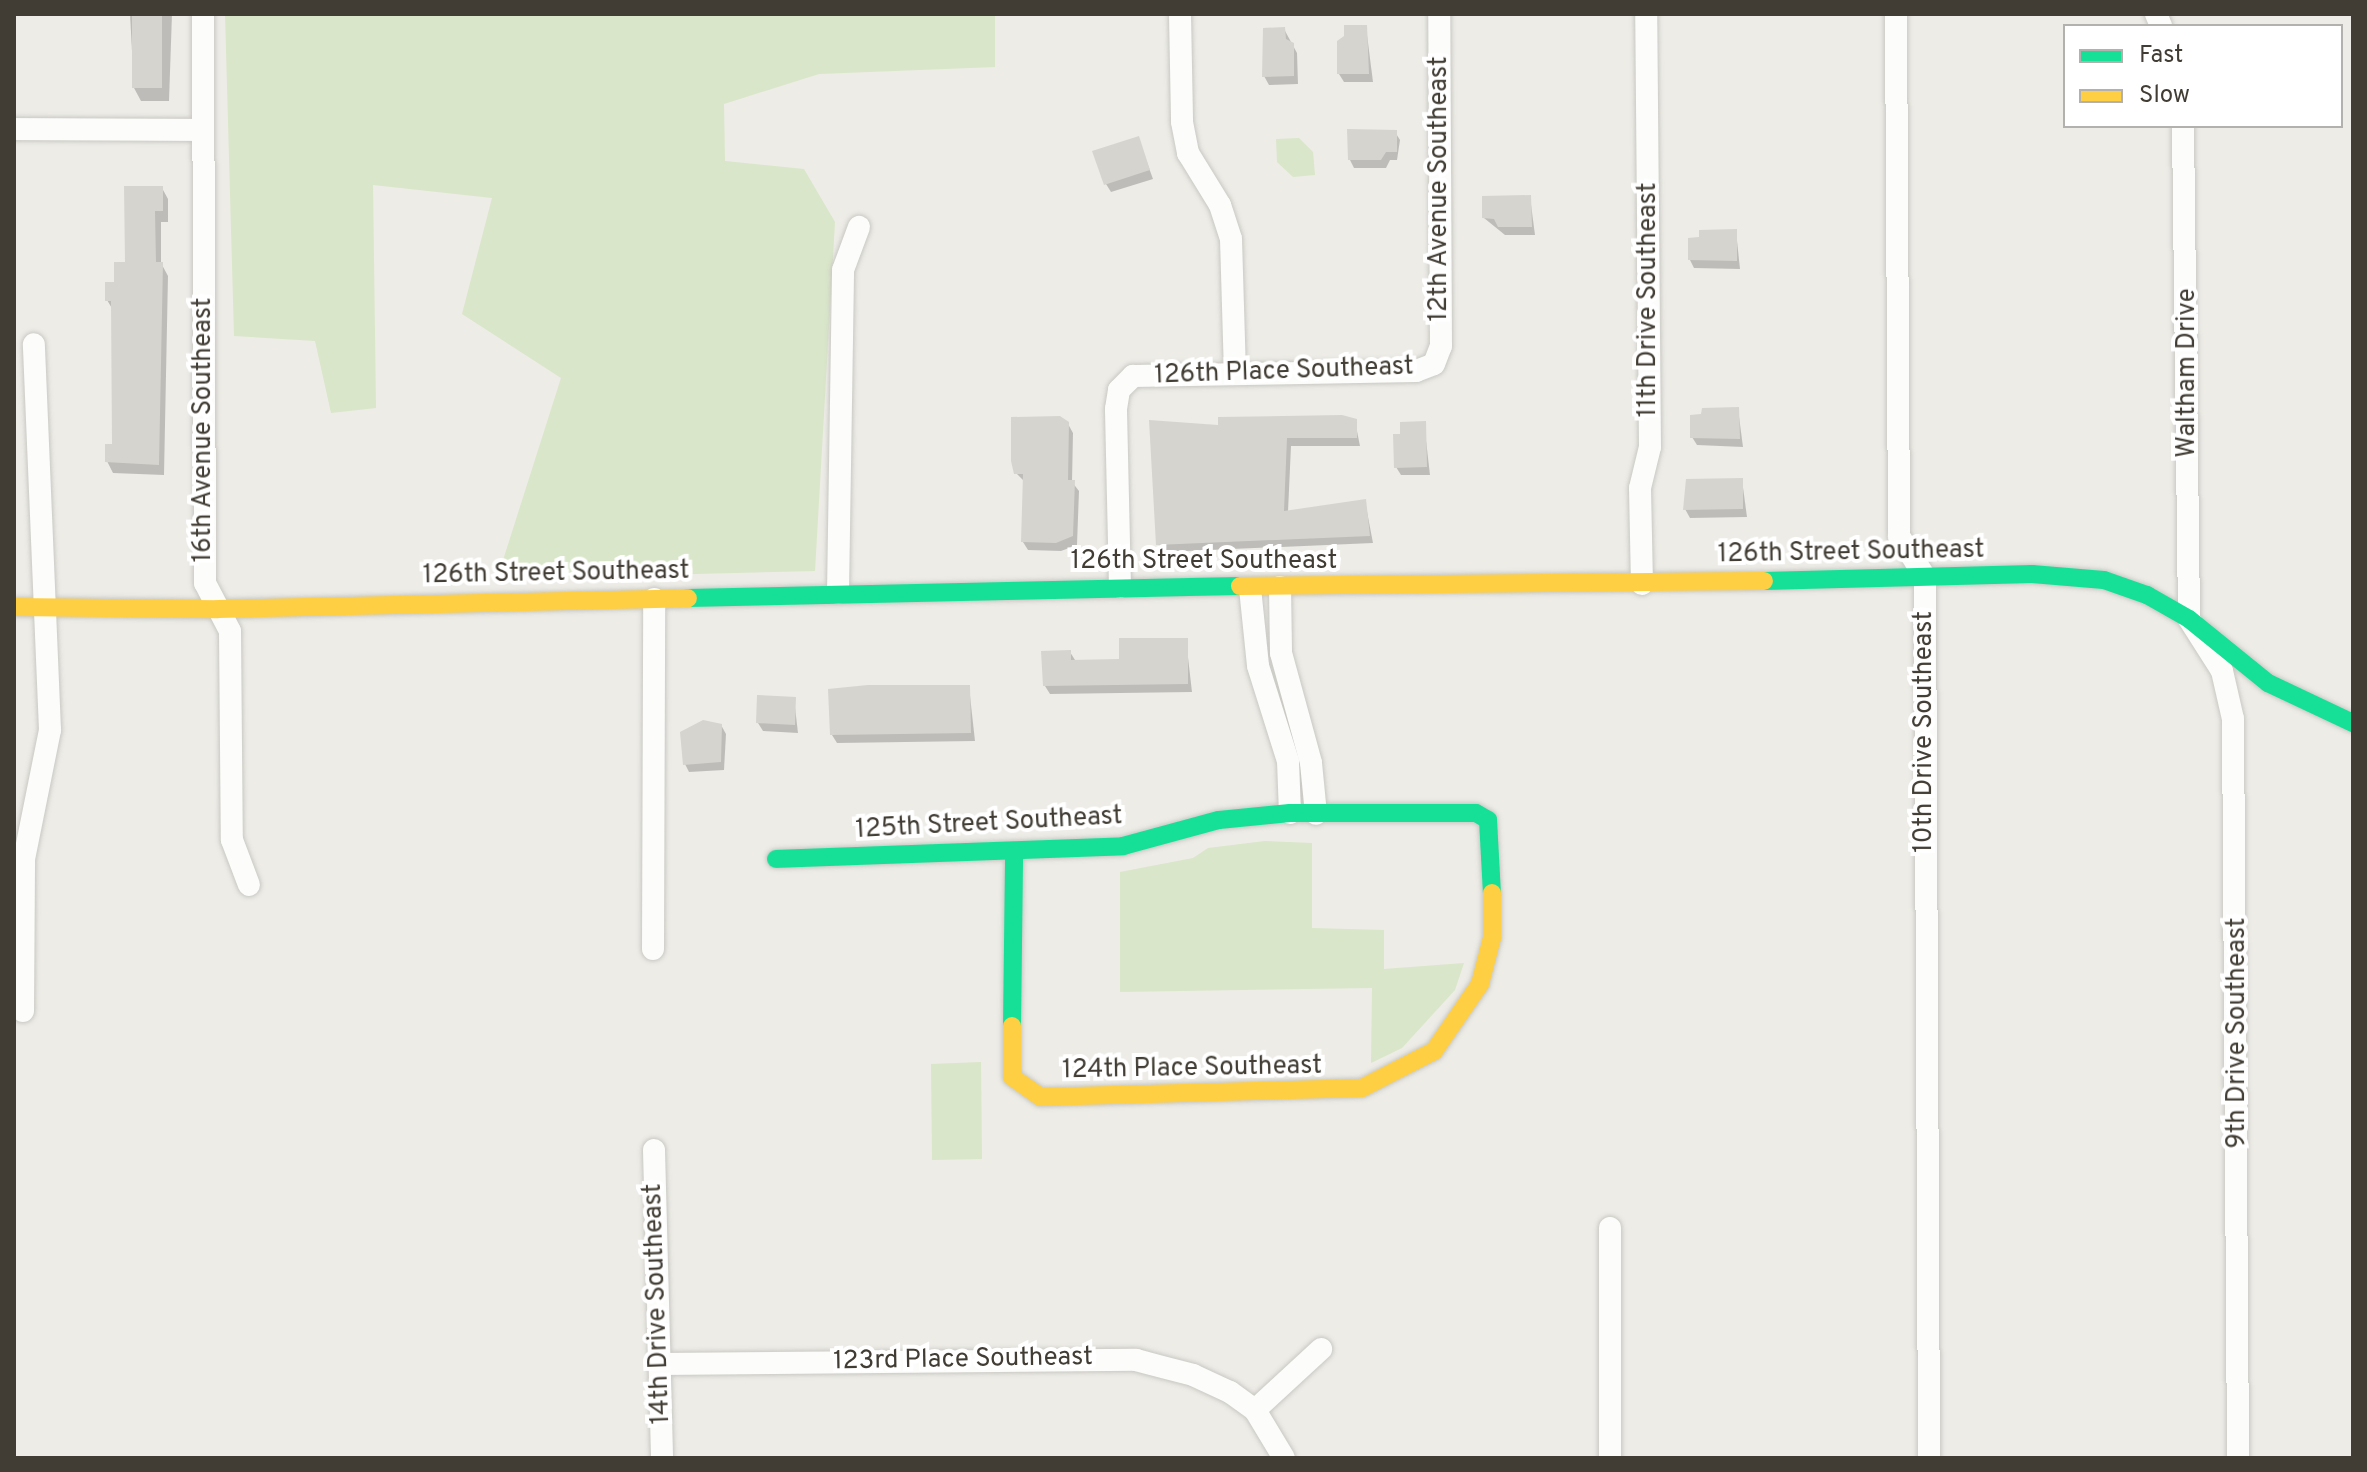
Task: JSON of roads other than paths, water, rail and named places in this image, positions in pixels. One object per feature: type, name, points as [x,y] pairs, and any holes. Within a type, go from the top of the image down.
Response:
[{"type":"street","name":"16th Avenue Southeast","points":[[203,14],[205,583],[230,631],[232,840],[249,885]]},
{"type":"street","points":[[1180,14],[1182,122],[1188,153],[1220,205],[1231,239],[1235,373]]},
{"type":"street","name":"12th Avenue Southeast","points":[[1434,364],[1441,346],[1439,14]]},
{"type":"street","name":"11th Drive Southeast","points":[[1642,584],[1640,488],[1650,447],[1646,14]]},
{"type":"street","name":"10th Drive Southeast","points":[[1896,14],[1899,536],[1925,577],[1929,1458]]},
{"type":"street","name":"Waltham Drive","points":[[2183,128],[2189,619]]},
{"type":"street","points":[[14,129],[203,130]]},
{"type":"street","points":[[838,593],[843,270],[859,227]]},
{"type":"street","points":[[23,1011],[24,859],[50,730],[34,344]]},
{"type":"street","name":"126th Place Southeast","points":[[1120,587],[1116,409],[1119,390],[1133,376],[1416,371],[1434,364]]},
{"type":"street","name":"126th Street Southeast","points":[[14,607],[218,609],[1120,587],[1642,584],[2032,574],[2104,580],[2147,595],[2189,619],[2268,683],[2353,723]]},
{"type":"street","points":[[1280,587],[1281,653],[1309,751],[1316,814]]},
{"type":"street","points":[[1250,588],[1258,666],[1288,761],[1290,813]]},
{"type":"street","points":[[653,949],[654,599]]},
{"type":"street","name":"9th Drive Southeast","points":[[2189,619],[2222,671],[2233,719],[2238,1458]]},
{"type":"street","name":"125th Street Southeast","points":[[776,859],[1014,854],[1123,846],[1219,820],[1290,813],[1459,812],[1488,820],[1492,938],[1480,984],[1434,1051],[1362,1088]]},
{"type":"street","name":"124th Place Southeast","points":[[1014,854],[1012,1077],[1025,1090],[1041,1097],[1362,1088]]},
{"type":"street","name":"14th Drive Southeast","points":[[654,1150],[662,1458]]},
{"type":"street","points":[[1610,1228],[1610,1458]]},
{"type":"street","points":[[1284,1458],[1255,1410],[1321,1349]]},
{"type":"street","name":"123rd Place Southeast","points":[[660,1364],[1136,1360],[1193,1375],[1255,1410]]}]
